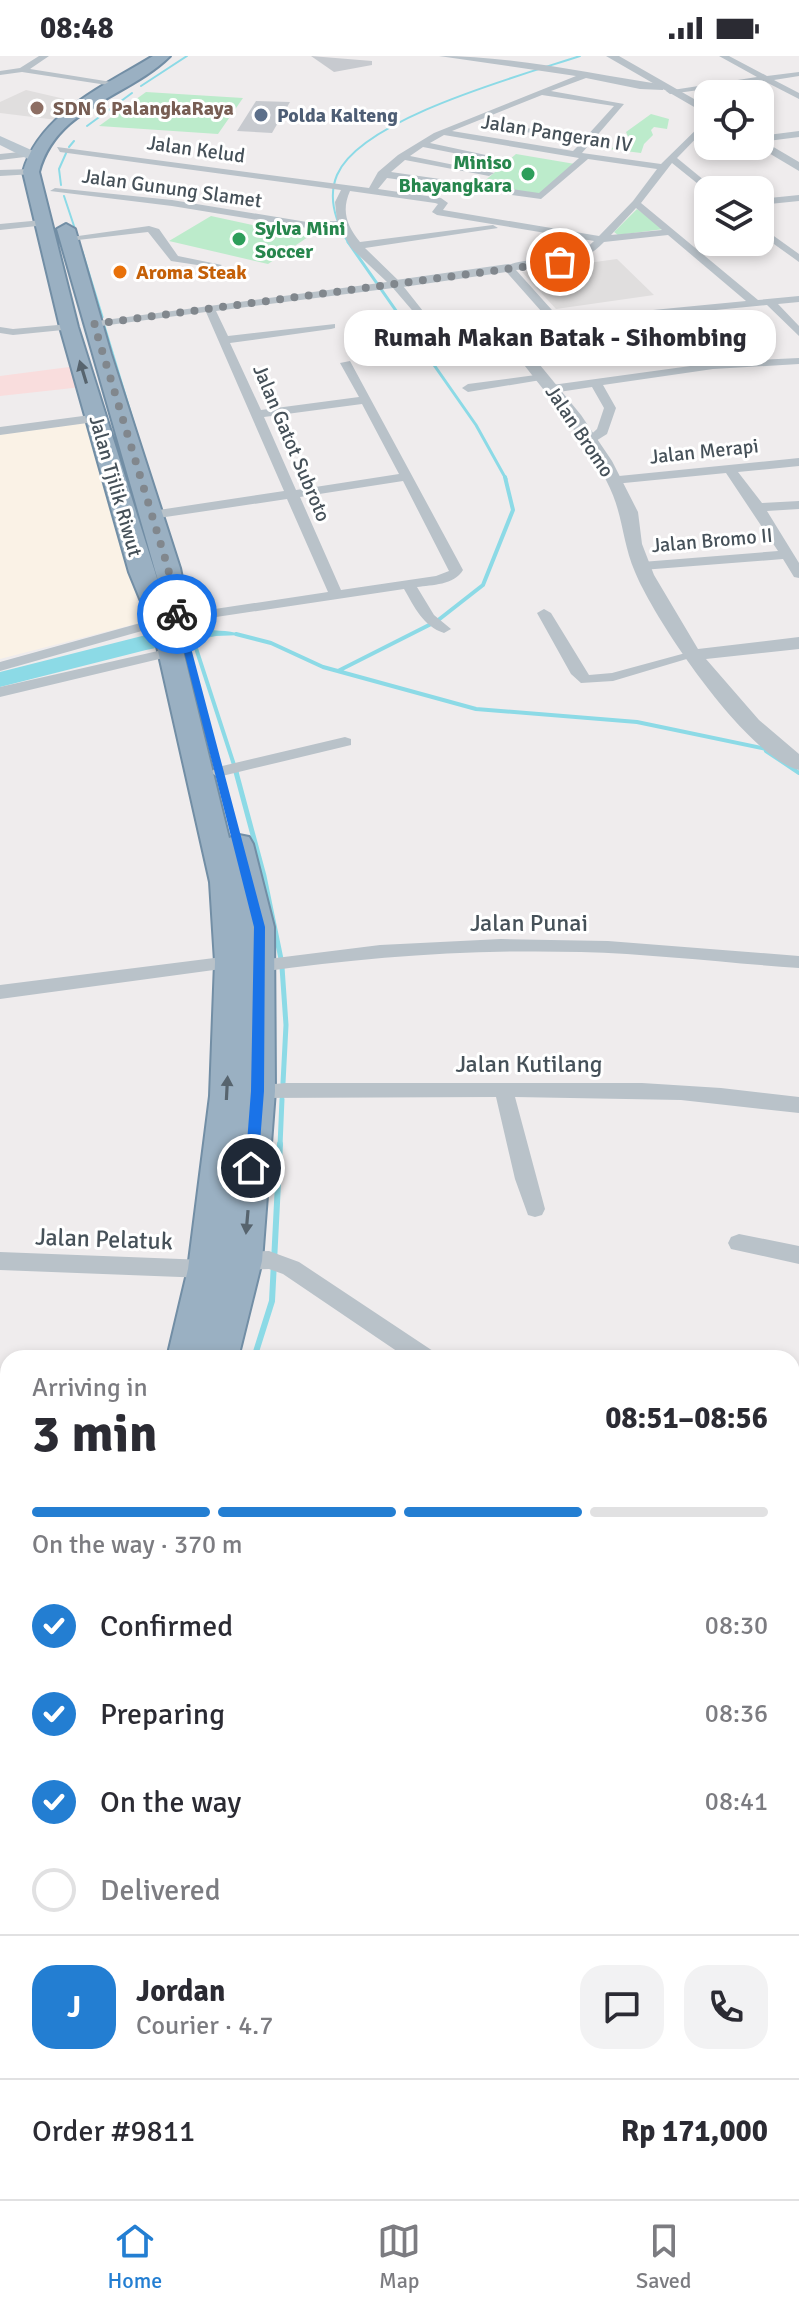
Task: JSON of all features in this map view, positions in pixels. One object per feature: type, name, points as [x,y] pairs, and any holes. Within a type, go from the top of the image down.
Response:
[{"type":"highway","points":[[57,146],[67,119],[163,56]]},
{"type":"highway","points":[[31,161],[57,146],[95,112],[180,56]]},
{"type":"highway","name":"Jalan Tjilik Riwut","points":[[57,146],[52,172],[55,191],[152,515],[173,634],[197,732],[225,882],[245,964],[258,1091],[244,1261],[221,1350]]},
{"type":"highway","name":"Jalan Tjilik Riwut","points":[[31,161],[51,262],[141,572],[173,634]]},
{"type":"highway","points":[[51,262],[75,260]]},
{"type":"highway","name":"Jalan Tjilik Riwut","points":[[188,1350],[206,1269],[245,964],[259,927],[218,772],[197,732]]},
{"type":"main road","points":[[0,140],[31,161]]},
{"type":"street","points":[[11,56],[22,70]]},
{"type":"street","points":[[22,70],[45,56]]},
{"type":"street","points":[[443,56],[497,67],[543,67],[666,89],[694,87]]},
{"type":"street","points":[[611,56],[694,104]]},
{"type":"street","points":[[723,56],[799,96]]},
{"type":"street","points":[[0,73],[22,70],[120,84]]},
{"type":"street","points":[[757,80],[799,74]]},
{"type":"street","points":[[371,192],[381,174],[420,144],[493,109],[545,93],[584,76]]},
{"type":"street","points":[[381,174],[541,196],[581,155],[588,141],[620,104],[545,93]]},
{"type":"street","points":[[515,129],[588,141]]},
{"type":"street","name":"Jalan Pangeran IV","points":[[445,132],[663,167]]},
{"type":"street","points":[[774,138],[799,134]]},
{"type":"street","points":[[94,324],[580,258],[613,240],[663,167],[694,135]]},
{"type":"street","points":[[781,136],[799,147]]},
{"type":"street","points":[[420,144],[504,160]]},
{"type":"street","name":"Jalan Kelud","points":[[57,146],[342,188]]},
{"type":"street","points":[[475,186],[522,146]]},
{"type":"street","points":[[774,150],[799,167]]},
{"type":"street","points":[[0,157],[31,161]]},
{"type":"street","points":[[401,157],[489,173]]},
{"type":"street","points":[[672,158],[694,176]]},
{"type":"street","points":[[0,173],[31,161]]},
{"type":"street","points":[[671,232],[613,240],[437,212],[443,203],[438,200],[342,188],[339,202],[339,225],[384,285],[435,334],[799,299]]},
{"type":"street","name":"Jalan Gunung Slamet","points":[[55,191],[172,203],[307,225],[339,225]]},
{"type":"street","points":[[774,201],[799,198]]},
{"type":"street","points":[[636,203],[754,302]]},
{"type":"street","points":[[0,227],[42,223]]},
{"type":"street","points":[[355,246],[513,225]]},
{"type":"street","points":[[69,238],[153,230],[175,259],[217,265]]},
{"type":"street","points":[[774,240],[799,259]]},
{"type":"street","points":[[508,268],[557,322]]},
{"type":"street","points":[[769,301],[799,333]]},
{"type":"street","name":"Jalan Gatot Subroto","points":[[210,309],[336,594]]},
{"type":"street","points":[[666,311],[713,366]]},
{"type":"street","points":[[224,340],[331,326]]},
{"type":"street","points":[[0,330],[13,332],[69,327]]},
{"type":"street","name":"Jalan Bromo","points":[[505,327],[510,338],[591,440],[614,480],[630,512],[634,548],[670,622],[698,662],[767,741],[796,762]]},
{"type":"street","points":[[468,388],[596,383],[713,366],[799,361]]},
{"type":"street","points":[[0,667],[173,634],[336,594],[444,579],[456,570],[346,363]]},
{"type":"street","points":[[591,440],[603,431],[610,408],[596,383]]},
{"type":"street","points":[[255,414],[366,400]]},
{"type":"street","points":[[0,431],[98,418]]},
{"type":"street","name":"Jalan Merapi","points":[[614,480],[799,462]]},
{"type":"street","points":[[730,469],[758,507],[799,574]]},
{"type":"street","points":[[152,515],[406,477]]},
{"type":"street","points":[[758,507],[799,505]]},
{"type":"street","name":"Jalan Bromo II","points":[[642,566],[785,555]]},
{"type":"street","points":[[407,583],[436,624]]},
{"type":"street","points":[[544,613],[578,674],[590,681],[799,643]]},
{"type":"street","points":[[0,692],[173,634]]},
{"type":"street","points":[[218,772],[345,742]]},
{"type":"street","name":"Jalan Punai","points":[[0,992],[410,949],[582,946],[799,962]]},
{"type":"street","name":"Jalan Kutilang","points":[[258,1091],[353,1088],[684,1092],[799,1105]]},
{"type":"street","points":[[503,1090],[516,1129],[521,1170],[535,1209]]},
{"type":"street","points":[[739,1243],[799,1255]]},
{"type":"street","name":"Jalan Pelatuk","points":[[0,1261],[206,1269],[244,1261],[269,1260],[291,1268],[413,1350]]},
{"type":"shaded area","name":"SDN 6 PalangkaRaya","points":[[26,90],[82,103],[57,120],[0,113],[0,102]]},
{"type":"shaded area","points":[[617,259],[654,295],[556,309],[522,272]]},
{"type":"shaded area","points":[[77,366],[82,387],[0,396],[0,376]]},
{"type":"shaded area","points":[[89,422],[143,622],[0,659],[0,433]]},
{"type":"green space","points":[[146,92],[243,98],[218,134],[99,126]]},
{"type":"green space","points":[[651,114],[669,119],[667,129],[654,127],[651,130],[653,135],[644,144],[641,153],[609,149],[630,141],[626,132]]},
{"type":"green space","name":"Miniso Bhayangkara","points":[[516,154],[575,164],[542,195],[481,184]]},
{"type":"green space","points":[[637,209],[664,229],[618,235],[614,232]]},
{"type":"green space","name":"Sylva Mini Soccer","points":[[211,216],[308,237],[268,264],[169,241]]},
{"type":"water","points":[[197,627],[242,635],[216,636],[146,650],[0,687],[0,672],[142,636]]},
{"type":"building","points":[[311,56],[372,61],[372,65],[334,72]]},
{"type":"building","name":"Polda Kalteng","points":[[256,101],[290,102],[272,133],[237,131]]},
{"type":"waterway","points":[[141,86],[187,56]]},
{"type":"waterway","points":[[349,244],[337,219],[333,193],[337,175],[352,154],[377,135],[446,101],[580,56]]},
{"type":"waterway","points":[[87,126],[132,93]]},
{"type":"waterway","points":[[69,147],[74,141]]},
{"type":"waterway","points":[[61,185],[59,169],[67,151]]},
{"type":"waterway","points":[[64,196],[76,232]]},
{"type":"waterway","points":[[348,242],[476,425],[505,477]]},
{"type":"waterway","points":[[82,252],[102,317]]},
{"type":"waterway","points":[[104,326],[142,452]]},
{"type":"waterway","points":[[338,671],[437,621],[483,585],[513,510],[505,477]]},
{"type":"waterway","points":[[236,634],[271,643],[323,667],[476,709],[637,722],[771,750]]},
{"type":"waterway","points":[[192,636],[237,774]]},
{"type":"waterway","points":[[766,751],[799,773]]},
{"type":"waterway","points":[[236,772],[264,876],[281,959]]},
{"type":"waterway","points":[[282,967],[286,1025],[283,1083]]},
{"type":"waterway","points":[[280,1146],[282,1099]]},
{"type":"waterway","points":[[257,1350],[272,1301],[280,1144]]},
{"type":"way so far","points":[[177,614],[168,568],[94,324],[560,262]]},
{"type":"place","name":"SDN 6 PalangkaRaya","points":[[37,108]]},
{"type":"place","name":"Polda Kalteng","points":[[261,115]]},
{"type":"place","name":"Miniso Bhayangkara","points":[[528,174]]},
{"type":"place","name":"Sylva Mini Soccer","points":[[239,239]]},
{"type":"place","name":"Rumah Makan Batak - Sihombing","points":[[560,262]]},
{"type":"place","name":"Aroma Steak","points":[[120,272]]},
{"type":"route","points":[[177,614],[259,927],[258,1091],[251,1168]]}]
